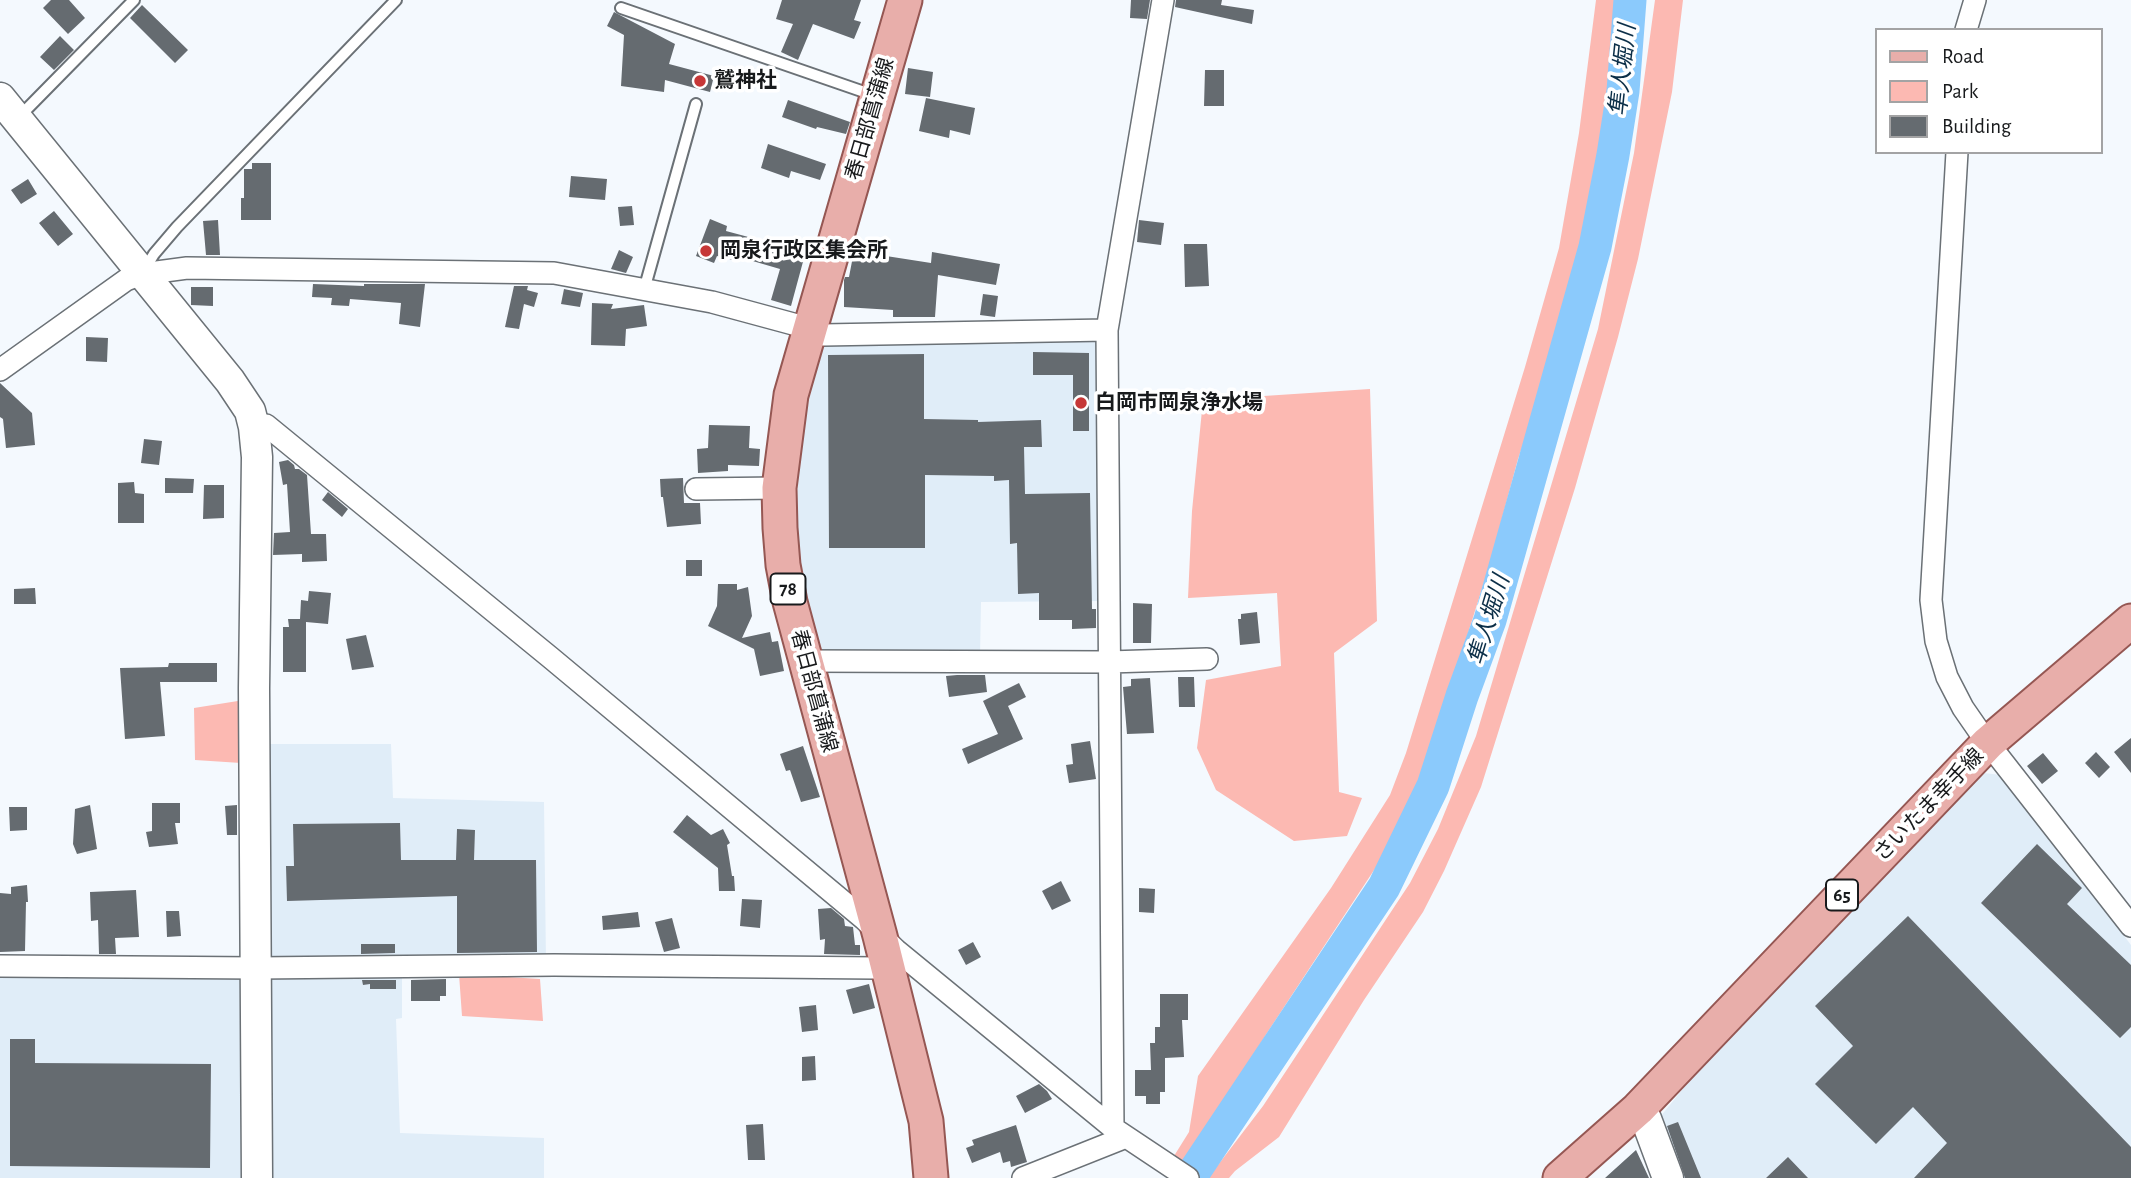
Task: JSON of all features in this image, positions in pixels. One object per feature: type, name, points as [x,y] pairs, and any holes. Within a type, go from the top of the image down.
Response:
[{"type":"main road","name":"春日部菖蒲線","points":[[905,0],[791,395],[779,488],[783,565],[805,661],[884,952],[926,1121],[931,1178]]},
{"type":"main road","name":"さいたま幸手線","points":[[1560,1178],[1638,1109],[1989,743],[2131,621]]},
{"type":"street","points":[[1119,1132],[1109,662],[1107,330],[1163,0]]},
{"type":"street","points":[[1967,28],[1975,0]]},
{"type":"street","points":[[8,108],[230,380],[250,411],[254,427],[257,457],[254,688],[257,1178]]},
{"type":"street","points":[[1957,154],[1931,600],[1936,641],[1947,677],[1963,708],[2131,926]]},
{"type":"street","points":[[0,370],[126,280],[142,274],[187,268],[554,273],[712,302],[797,325],[823,335],[1107,330]]},
{"type":"street","points":[[254,427],[266,425],[864,919],[884,952],[1119,1132],[1188,1178]]},
{"type":"street","points":[[696,489],[779,488]]},
{"type":"street","points":[[805,661],[1109,662],[1207,659]]},
{"type":"street","points":[[0,966],[257,968],[554,965],[876,968],[884,952]]},
{"type":"street","points":[[1638,1109],[1646,1119],[1668,1178]]},
{"type":"street","points":[[1023,1178],[1119,1132]]},
{"type":"lane","points":[[8,108],[134,0]]},
{"type":"lane","points":[[142,274],[177,227],[396,0]]},
{"type":"lane","points":[[621,8],[877,96]]},
{"type":"lane","points":[[644,290],[696,104]]},
{"type":"shaded area","points":[[1026,338],[1095,339],[1101,345],[1101,601],[981,602],[980,656],[822,654],[797,559],[796,514],[801,438],[821,344],[1014,344]]},
{"type":"shaded area","points":[[266,744],[391,744],[393,798],[544,802],[546,962],[402,961],[402,1018],[396,1019],[400,1133],[544,1138],[544,1178],[0,1178],[0,972],[247,972]]},
{"type":"shaded area","points":[[1983,773],[2002,775],[2131,945],[2131,1178],[1676,1178],[1656,1122],[1695,1074]]},
{"type":"green space","points":[[1596,0],[1618,0],[1606,109],[1581,252],[1548,372],[1518,459],[1490,563],[1433,745],[1403,816],[1378,864],[1267,1033],[1186,1165],[1174,1156],[1189,1132],[1198,1076],[1331,888],[1390,795],[1406,753],[1559,248],[1579,133]]},
{"type":"green space","points":[[1655,0],[1683,0],[1672,92],[1638,259],[1575,488],[1481,787],[1423,912],[1364,1000],[1279,1137],[1229,1178],[1208,1178],[1263,1106],[1410,883],[1438,829],[1476,736],[1598,329],[1634,153]]},
{"type":"green space","points":[[1370,389],[1377,621],[1334,653],[1339,792],[1362,798],[1347,836],[1294,841],[1216,790],[1197,748],[1206,680],[1281,666],[1277,593],[1188,598],[1192,511],[1203,400]]},
{"type":"green space","points":[[244,700],[241,763],[195,760],[194,708]]},
{"type":"green space","points":[[459,974],[540,979],[543,1021],[462,1016]]},
{"type":"building","points":[[51,0],[69,0],[85,18],[68,34],[43,8]]},
{"type":"building","points":[[782,0],[861,0],[854,20],[861,22],[854,39],[813,24],[798,60],[781,52],[793,24],[776,19]]},
{"type":"building","points":[[1131,0],[1150,0],[1147,19],[1130,18]]},
{"type":"building","points":[[1176,0],[1222,0],[1221,5],[1254,10],[1252,24],[1175,7]]},
{"type":"building","points":[[142,5],[188,50],[175,63],[130,18]]},
{"type":"building","points":[[614,12],[675,44],[669,64],[714,76],[710,92],[665,80],[664,92],[621,86],[624,35],[607,26]]},
{"type":"building","points":[[60,36],[74,50],[54,70],[40,57]]},
{"type":"building","points":[[908,68],[933,72],[930,97],[905,94]]},
{"type":"building","points":[[1205,70],[1224,70],[1224,106],[1204,106]]},
{"type":"building","points":[[926,98],[975,108],[970,135],[950,130],[949,138],[919,131]]},
{"type":"building","points":[[788,100],[850,122],[846,134],[817,127],[816,129],[782,117]]},
{"type":"building","points":[[768,144],[826,164],[820,180],[791,171],[789,178],[761,168]]},
{"type":"building","points":[[252,163],[271,163],[271,220],[241,220],[244,169],[252,169]]},
{"type":"building","points":[[571,176],[607,179],[605,200],[569,197]]},
{"type":"building","points":[[28,179],[37,194],[21,204],[11,190]]},
{"type":"building","points":[[632,206],[634,225],[620,226],[618,207]]},
{"type":"building","points":[[54,211],[73,234],[58,246],[39,223]]},
{"type":"building","points":[[710,219],[727,226],[726,231],[797,250],[795,255],[804,258],[791,306],[771,300],[780,269],[739,257],[737,261],[717,256],[714,263],[696,256]]},
{"type":"building","points":[[218,220],[220,255],[206,255],[203,221]]},
{"type":"building","points":[[1139,220],[1164,223],[1161,245],[1137,242]]},
{"type":"building","points":[[1184,244],[1207,244],[1209,286],[1185,287]]},
{"type":"building","points":[[619,250],[633,257],[626,273],[611,269]]},
{"type":"building","points":[[854,251],[931,263],[932,252],[1000,264],[996,285],[938,275],[935,317],[893,317],[893,310],[844,307],[844,280],[849,277]]},
{"type":"building","points":[[313,284],[425,284],[420,327],[399,324],[401,303],[350,299],[349,306],[331,305],[332,298],[312,297]]},
{"type":"building","points":[[514,286],[528,286],[527,290],[538,293],[534,307],[524,304],[519,329],[505,327]]},
{"type":"building","points":[[191,287],[213,287],[213,306],[191,305]]},
{"type":"building","points":[[564,289],[583,293],[580,307],[561,304]]},
{"type":"building","points":[[983,294],[998,296],[995,317],[980,315]]},
{"type":"building","points":[[592,303],[613,304],[611,309],[644,305],[647,326],[626,329],[625,346],[591,345]]},
{"type":"building","points":[[86,337],[108,338],[107,362],[86,361]]},
{"type":"building","name":"白岡市岡泉浄水場","points":[[1033,352],[1089,353],[1089,431],[1073,431],[1073,375],[1033,375]]},
{"type":"building","points":[[924,354],[924,419],[978,422],[1041,420],[1042,447],[1024,447],[1025,494],[1090,493],[1092,609],[1096,609],[1096,628],[1072,629],[1072,620],[1039,620],[1039,593],[1018,594],[1017,543],[1010,544],[1009,480],[994,481],[994,476],[925,475],[925,548],[829,548],[828,355]]},
{"type":"building","points":[[0,383],[32,413],[35,445],[6,448],[3,419],[0,417]]},
{"type":"building","points":[[709,425],[750,426],[749,448],[760,449],[759,466],[728,465],[728,471],[698,473],[697,449],[708,448]]},
{"type":"building","points":[[144,439],[162,441],[159,465],[141,463]]},
{"type":"building","points":[[288,460],[295,469],[307,475],[311,534],[326,534],[327,561],[302,562],[302,554],[273,555],[274,533],[290,532],[287,484],[283,485],[279,462]]},
{"type":"building","points":[[165,478],[194,479],[193,493],[165,493]]},
{"type":"building","points":[[683,478],[684,503],[700,503],[701,524],[667,527],[660,479]]},
{"type":"building","points":[[134,482],[135,493],[144,494],[144,523],[118,523],[118,483]]},
{"type":"building","points":[[204,485],[224,485],[224,518],[203,519]]},
{"type":"building","points":[[328,492],[348,509],[342,517],[322,500]]},
{"type":"building","points":[[686,560],[702,560],[702,576],[686,576]]},
{"type":"building","points":[[718,584],[737,584],[737,590],[748,587],[752,616],[742,638],[770,632],[772,642],[778,641],[784,671],[760,676],[754,649],[708,626],[717,606]]},
{"type":"building","points":[[35,588],[36,604],[14,604],[14,589]]},
{"type":"building","points":[[309,591],[331,593],[328,624],[306,622],[306,672],[283,672],[283,627],[289,627],[288,619],[300,619],[301,600],[308,601]]},
{"type":"building","points":[[1133,603],[1152,604],[1151,643],[1133,643]]},
{"type":"building","points":[[1257,612],[1260,643],[1240,645],[1238,619],[1241,619],[1241,614]]},
{"type":"building","points":[[366,635],[374,667],[352,670],[346,639]]},
{"type":"building","points":[[169,663],[217,663],[217,682],[160,682],[165,736],[125,739],[120,668],[168,667]]},
{"type":"building","points":[[985,675],[987,692],[949,697],[946,676]]},
{"type":"building","points":[[1178,677],[1194,677],[1195,707],[1179,707]]},
{"type":"building","points":[[1150,678],[1154,733],[1127,734],[1123,687],[1131,686],[1131,679]]},
{"type":"building","points":[[1019,683],[1026,697],[1008,706],[1023,739],[968,764],[962,749],[998,734],[983,701]]},
{"type":"building","points":[[2131,738],[2131,773],[2114,752]]},
{"type":"building","points":[[1090,741],[1096,779],[1069,783],[1066,765],[1073,764],[1071,744]]},
{"type":"building","points":[[803,746],[820,797],[801,802],[790,770],[786,771],[780,754]]},
{"type":"building","points":[[2096,752],[2110,767],[2099,778],[2085,763]]},
{"type":"building","points":[[2043,753],[2058,771],[2042,784],[2027,766]]},
{"type":"building","points":[[152,803],[180,803],[180,823],[175,823],[178,844],[149,847],[146,832],[152,831]]},
{"type":"building","points":[[90,805],[97,849],[77,854],[73,844],[75,809]]},
{"type":"building","points":[[237,805],[237,835],[227,835],[225,806]]},
{"type":"building","points":[[9,807],[27,807],[27,830],[10,831]]},
{"type":"building","points":[[687,815],[711,835],[723,829],[730,843],[727,845],[735,891],[719,891],[718,868],[673,832]]},
{"type":"building","points":[[400,823],[401,860],[456,860],[457,829],[475,830],[474,860],[536,860],[537,952],[457,953],[457,896],[287,901],[286,866],[294,866],[293,824]]},
{"type":"building","points":[[2037,844],[2082,888],[2067,904],[2131,965],[2131,1027],[2120,1038],[1981,903]]},
{"type":"building","points":[[1061,881],[1071,901],[1052,910],[1042,891]]},
{"type":"building","points":[[27,885],[25,951],[0,952],[0,893],[11,894],[11,887]]},
{"type":"building","points":[[1139,888],[1155,889],[1154,913],[1139,912]]},
{"type":"building","points":[[136,890],[139,937],[115,938],[116,954],[99,954],[98,920],[91,921],[90,892]]},
{"type":"building","points":[[742,899],[762,900],[760,928],[740,926]]},
{"type":"building","points":[[831,908],[844,919],[845,926],[853,927],[855,945],[860,945],[860,955],[824,954],[825,939],[820,940],[818,909]]},
{"type":"building","points":[[166,911],[179,911],[181,936],[167,937]]},
{"type":"building","points":[[638,912],[640,927],[603,930],[602,916]]},
{"type":"building","points":[[1908,916],[2131,1147],[2131,1178],[1914,1178],[1947,1143],[1913,1107],[1876,1144],[1815,1084],[1853,1046],[1815,1006]]},
{"type":"building","points":[[672,918],[680,948],[664,952],[655,922]]},
{"type":"building","points":[[973,942],[981,957],[966,965],[958,950]]},
{"type":"building","points":[[361,944],[395,944],[395,953],[361,954]]},
{"type":"building","points":[[446,979],[446,996],[440,996],[440,1001],[411,1001],[411,980]]},
{"type":"building","points":[[362,980],[396,980],[396,989],[370,989],[370,984],[363,985]]},
{"type":"building","points":[[869,984],[875,1008],[853,1014],[846,990]]},
{"type":"building","points":[[1160,994],[1188,994],[1188,1020],[1182,1020],[1184,1057],[1165,1058],[1165,1092],[1160,1092],[1160,1104],[1146,1104],[1146,1096],[1135,1096],[1135,1070],[1151,1070],[1150,1043],[1155,1043],[1155,1027],[1160,1027]]},
{"type":"building","points":[[816,1005],[818,1030],[802,1032],[799,1007]]},
{"type":"building","points":[[10,1039],[35,1039],[35,1063],[211,1064],[210,1168],[10,1166]]},
{"type":"building","points":[[815,1056],[816,1080],[802,1081],[802,1057]]},
{"type":"building","points":[[1039,1084],[1052,1099],[1025,1113],[1016,1096]]},
{"type":"building","points":[[1678,1122],[1701,1178],[1685,1178],[1667,1126]]},
{"type":"building","points":[[763,1124],[765,1160],[748,1160],[746,1125]]},
{"type":"building","points":[[1016,1125],[1027,1162],[1011,1167],[1010,1161],[1003,1163],[1000,1152],[972,1163],[966,1148],[974,1145],[972,1140]]},
{"type":"building","points":[[1636,1150],[1649,1178],[1605,1178]]},
{"type":"building","points":[[1788,1157],[1808,1178],[1766,1178]]},
{"type":"waterway","name":"隼人堀川","points":[[1190,1178],[1384,887],[1433,786],[1490,620],[1595,247],[1623,91],[1630,0]]},
{"type":"place","name":"鷲神社","points":[[700,81]]},
{"type":"place","name":"岡泉行政区集会所","points":[[706,251]]},
{"type":"place","name":"白岡市岡泉浄水場","points":[[1081,403]]}]
